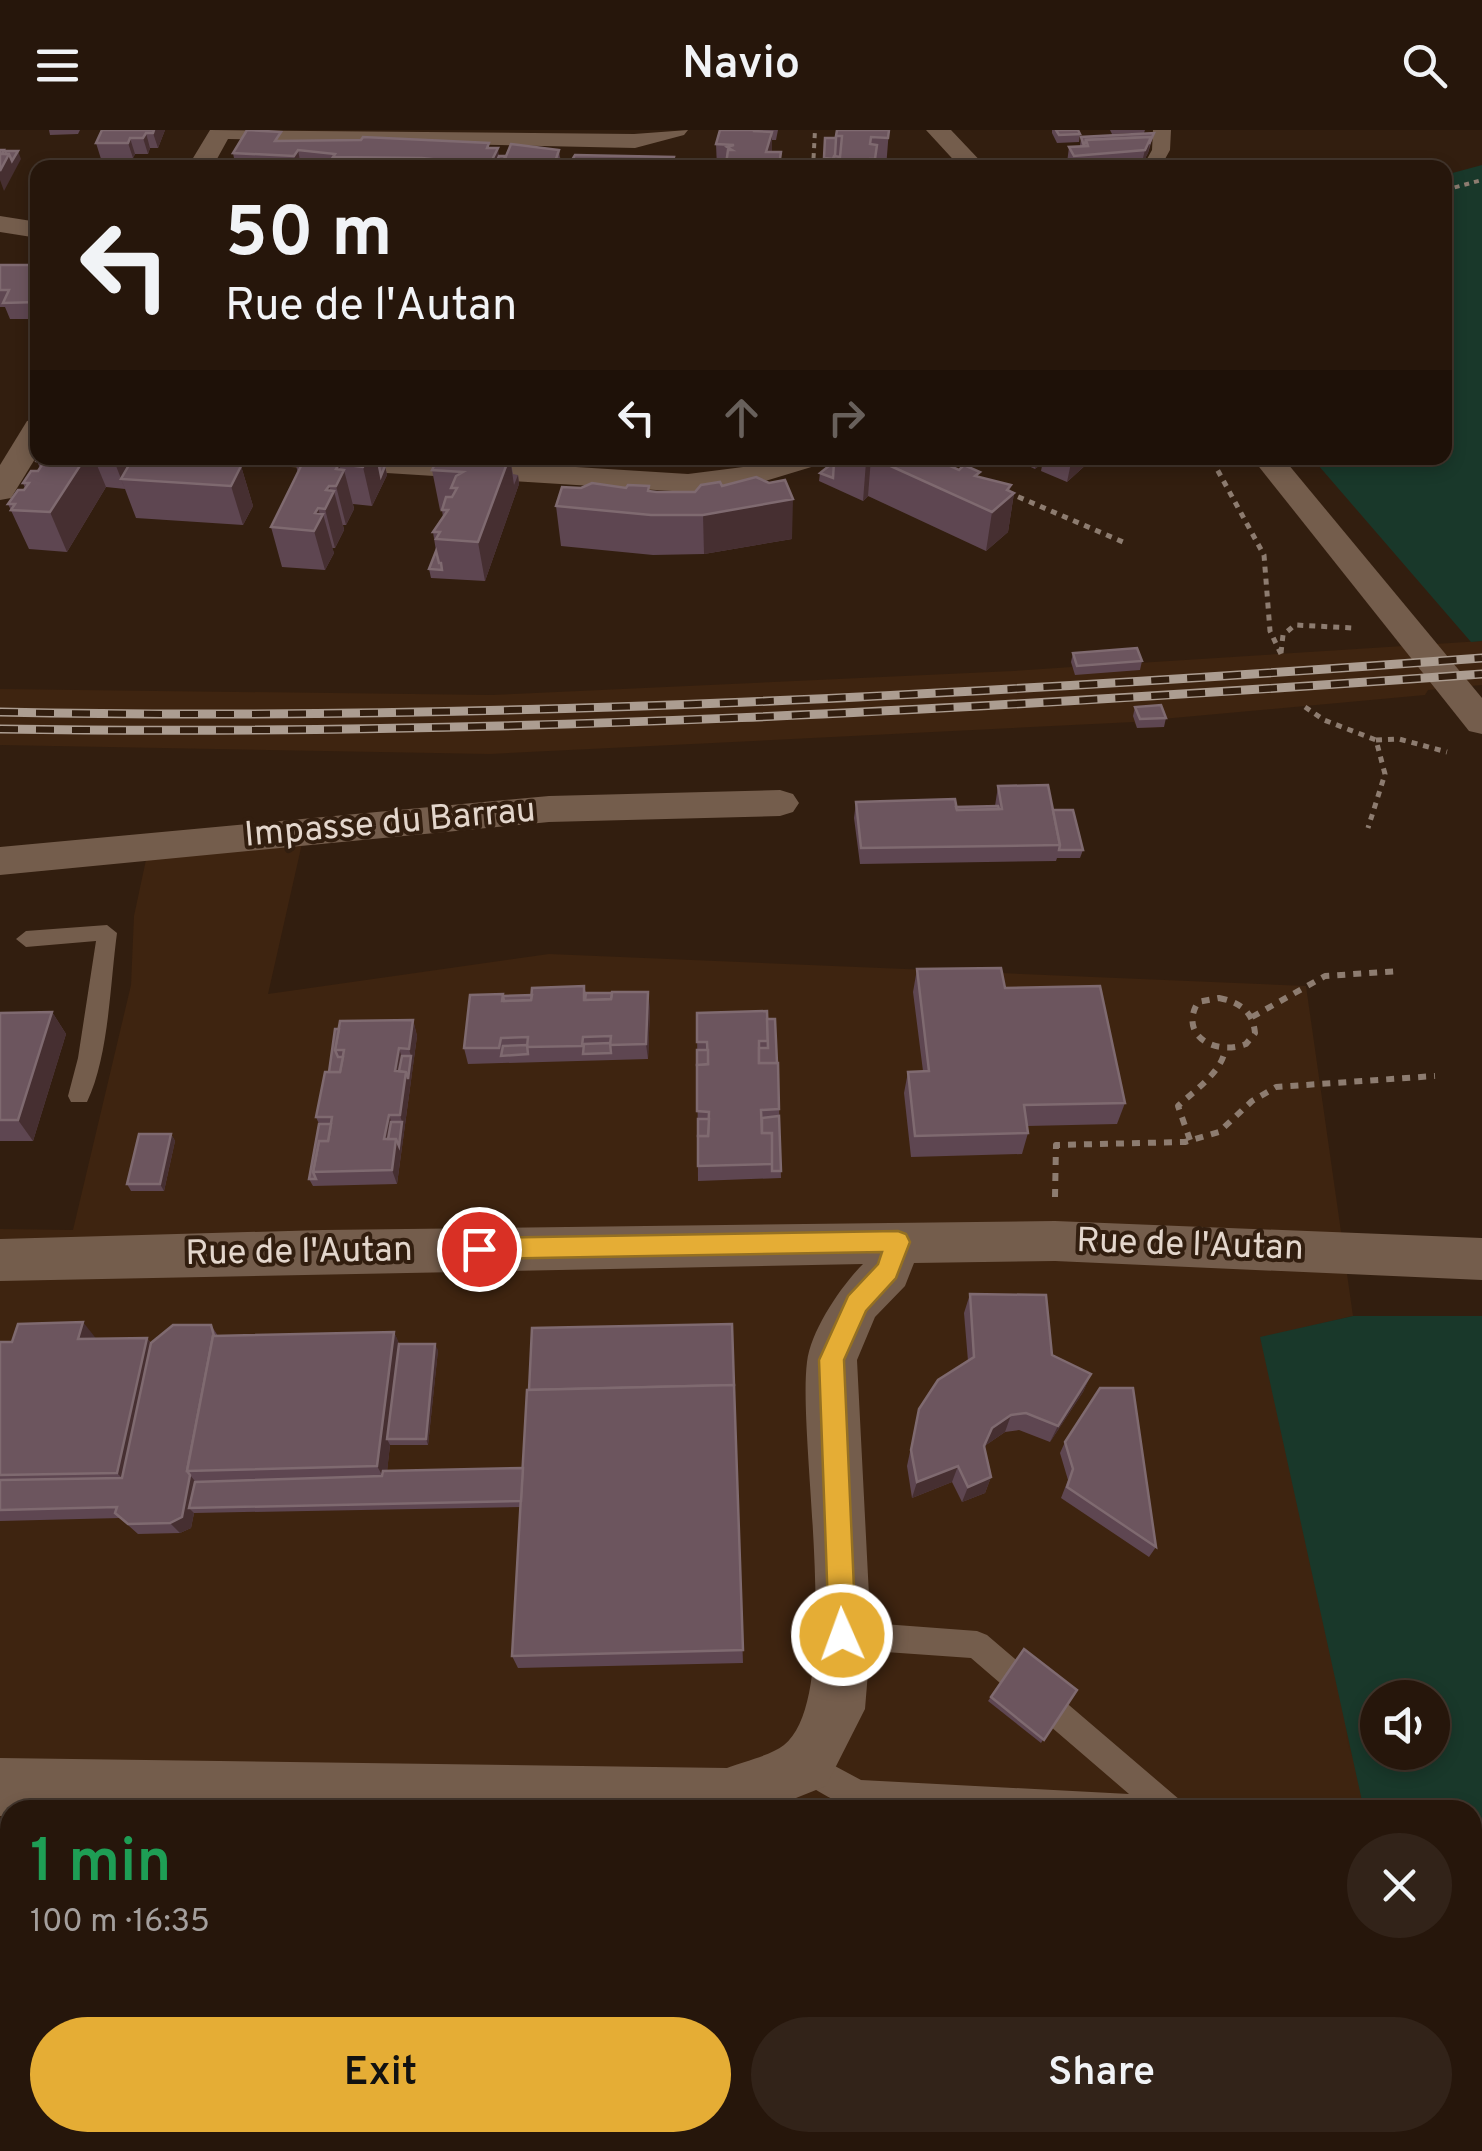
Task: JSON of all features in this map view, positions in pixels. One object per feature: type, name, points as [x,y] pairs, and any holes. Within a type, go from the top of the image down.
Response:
[{"type":"street","points":[[204,160],[221,131],[393,139],[636,141],[676,130]]},
{"type":"street","points":[[938,130],[967,160]]},
{"type":"street","points":[[1155,160],[1161,150],[1162,130]]},
{"type":"street","points":[[0,224],[30,229]]},
{"type":"street","points":[[0,491],[30,444]]},
{"type":"street","points":[[406,465],[688,482],[755,475],[786,465]]},
{"type":"street","points":[[1273,465],[1482,722]]},
{"type":"street","name":"Impasse du Barrau","points":[[0,861],[550,809],[780,803]]},
{"type":"street","points":[[0,1787],[727,1797],[805,1765],[836,1710],[842,1635],[832,1360],[857,1303],[888,1270],[898,1242]]},
{"type":"street","name":"Rue de l'Autan","points":[[0,1260],[898,1242],[1055,1242],[1482,1259]]},
{"type":"lane","points":[[26,940],[107,933],[90,1058],[78,1096]]},
{"type":"lane","points":[[842,1635],[977,1645],[1158,1800]]},
{"type":"lane","points":[[805,1765],[858,1794],[970,1800]]},
{"type":"path","points":[[813,160],[815,130]]},
{"type":"path","points":[[1452,188],[1482,180]]},
{"type":"path","points":[[1215,465],[1265,558],[1271,642],[1281,654],[1283,635],[1295,625],[1364,629],[1388,604]]},
{"type":"path","points":[[999,488],[1124,542]]},
{"type":"path","points":[[1305,707],[1324,720],[1376,740],[1399,739],[1449,752]]},
{"type":"path","points":[[1368,828],[1384,774],[1376,740]]},
{"type":"path","points":[[1252,1017],[1325,976],[1399,972]]},
{"type":"path","points":[[1218,998],[1238,1004],[1252,1017],[1252,1040],[1224,1049],[1213,1047],[1190,1026],[1192,1009],[1198,1002],[1218,998]]},
{"type":"path","points":[[1190,1140],[1178,1106],[1225,1056],[1224,1049]]},
{"type":"path","points":[[1055,1242],[1056,1146],[1190,1140],[1220,1132],[1252,1101],[1276,1087],[1435,1076]]},
{"type":"shaded area","points":[[1482,641],[1482,685],[1428,690],[1425,695],[1162,719],[1164,727],[1137,728],[1134,722],[490,754],[0,745],[0,689],[491,695],[1013,671],[1134,657],[1138,663]]},
{"type":"shaded area","points":[[303,839],[268,994],[549,954],[1306,986],[1353,1316],[1261,1338],[1360,1734],[1360,1770],[1369,1770],[1376,1800],[0,1800],[0,1229],[73,1230],[131,985],[134,916],[147,855]]},
{"type":"green space","points":[[1482,165],[1482,641],[1471,642],[1318,465],[1452,465],[1452,173]]},
{"type":"green space","points":[[1353,1316],[1482,1316],[1482,1800],[1362,1800],[1260,1337]]},
{"type":"building","points":[[102,130],[154,130],[143,138],[130,138],[128,143],[96,143]]},
{"type":"building","points":[[247,130],[281,132],[275,141],[363,137],[489,143],[487,148],[498,148],[492,160],[333,157],[335,154],[298,150],[294,156],[233,153]]},
{"type":"building","points":[[720,130],[772,132],[766,152],[781,152],[780,160],[727,160],[728,150],[732,150],[727,147],[734,145],[716,144]]},
{"type":"building","points":[[837,130],[889,130],[888,138],[871,137],[870,144],[877,145],[875,159],[870,160],[834,160],[834,156],[840,157],[842,136],[836,136]]},
{"type":"building","points":[[1056,130],[1078,130],[1080,134],[1059,135]]},
{"type":"building","points":[[1154,133],[1149,144],[1151,137],[1086,140],[1084,146],[1081,137]]},
{"type":"building","points":[[1151,137],[1145,150],[1074,156],[1069,147],[1088,146],[1086,140]]},
{"type":"building","points":[[825,138],[836,138],[833,159],[824,158]]},
{"type":"building","points":[[511,144],[559,150],[556,160],[504,160]]},
{"type":"building","points":[[0,150],[9,154],[0,171]]},
{"type":"building","points":[[575,155],[674,157],[673,160],[572,160]]},
{"type":"building","points":[[0,265],[30,265],[30,302],[3,303],[9,290],[0,290]]},
{"type":"building","points":[[42,465],[80,465],[50,512],[11,510],[15,504],[8,504],[29,483],[23,483],[31,471],[38,471]]},
{"type":"building","points":[[129,465],[241,466],[231,486],[121,479]]},
{"type":"building","points":[[302,465],[338,465],[336,469],[344,470],[336,486],[326,490],[334,491],[325,509],[318,508],[315,513],[323,514],[314,531],[271,527]]},
{"type":"building","points":[[434,465],[506,465],[478,542],[436,539],[440,532],[433,532],[448,510],[442,510],[446,497],[452,497],[457,488],[451,488],[456,476],[463,472],[432,470]]},
{"type":"building","points":[[830,465],[834,465],[833,478],[820,473]]},
{"type":"building","points":[[888,465],[951,465],[959,470],[964,465],[980,472],[975,476],[1011,485],[1007,490],[1014,493],[992,512]]},
{"type":"building","points":[[756,477],[769,483],[785,480],[793,499],[703,515],[651,515],[556,506],[562,487],[581,488],[592,483],[626,488],[649,486],[648,491],[657,492],[695,492],[701,485],[720,482],[722,486]]},
{"type":"building","points":[[436,551],[441,563],[442,570],[429,569]]},
{"type":"building","points":[[1137,648],[1142,661],[1077,666],[1073,653]]},
{"type":"building","points":[[1161,705],[1166,718],[1140,719],[1135,707]]},
{"type":"building","points":[[1048,785],[1060,845],[861,848],[856,802],[955,799],[957,810],[1002,809],[998,786]]},
{"type":"building","points":[[998,806],[999,809],[956,807]]},
{"type":"building","points":[[1053,810],[1073,810],[1083,850],[1059,850]]},
{"type":"building","points":[[1001,968],[1005,988],[1100,986],[1125,1103],[1024,1105],[1028,1133],[915,1136],[908,1072],[929,1071],[917,969]]},
{"type":"building","points":[[584,986],[584,1000],[611,999],[612,992],[648,992],[646,1044],[610,1045],[611,1036],[583,1037],[582,1046],[527,1047],[528,1037],[501,1038],[499,1048],[464,1048],[470,995],[503,994],[502,1001],[531,1000],[532,988]]},
{"type":"building","points":[[586,993],[612,993],[611,999],[585,1000]]},
{"type":"building","points":[[532,995],[531,1000],[504,1001],[503,996]]},
{"type":"building","points":[[767,1011],[768,1041],[759,1041],[759,1063],[778,1063],[779,1109],[761,1110],[762,1133],[772,1133],[773,1164],[698,1166],[698,1136],[708,1136],[709,1112],[697,1111],[697,1065],[708,1064],[707,1042],[697,1042],[697,1013]]},
{"type":"building","points":[[52,1012],[18,1120],[0,1120],[0,1013]]},
{"type":"building","points":[[767,1019],[775,1019],[777,1063],[759,1063],[759,1048],[768,1048]]},
{"type":"building","points":[[413,1020],[409,1049],[399,1048],[395,1071],[406,1072],[400,1115],[389,1115],[384,1139],[396,1139],[392,1170],[313,1172],[319,1141],[328,1141],[332,1117],[316,1117],[325,1072],[340,1072],[344,1050],[335,1050],[340,1021]]},
{"type":"building","points":[[335,1029],[339,1029],[335,1050],[338,1057],[343,1057],[340,1072],[329,1072]]},
{"type":"building","points":[[610,1043],[611,1053],[583,1054],[584,1044]]},
{"type":"building","points":[[527,1045],[528,1054],[501,1056],[503,1046]]},
{"type":"building","points":[[697,1050],[708,1050],[708,1064],[697,1065]]},
{"type":"building","points":[[402,1056],[411,1056],[408,1079],[406,1072],[399,1071]]},
{"type":"building","points":[[779,1116],[781,1171],[772,1171],[772,1133],[762,1133],[762,1118]]},
{"type":"building","points":[[698,1119],[709,1119],[708,1136],[698,1136]]},
{"type":"building","points":[[391,1122],[402,1122],[399,1146],[396,1139],[388,1139]]},
{"type":"building","points":[[319,1124],[331,1124],[328,1141],[319,1141],[313,1172],[316,1179],[309,1179]]},
{"type":"building","points":[[139,1134],[171,1134],[160,1184],[127,1184]]},
{"type":"building","points":[[970,1294],[1046,1295],[1052,1355],[1091,1374],[1058,1426],[1026,1413],[1011,1415],[992,1428],[984,1446],[991,1477],[968,1487],[958,1466],[917,1482],[911,1450],[919,1409],[938,1380],[974,1357]]},
{"type":"building","points":[[83,1322],[78,1339],[147,1338],[117,1473],[0,1475],[0,1342],[12,1342],[18,1324]]},
{"type":"building","points":[[732,1324],[734,1385],[529,1390],[532,1328]]},
{"type":"building","points":[[173,1325],[211,1325],[214,1336],[187,1471],[190,1475],[182,1517],[170,1523],[128,1524],[115,1513],[117,1507],[0,1510],[0,1480],[122,1478],[151,1343]]},
{"type":"building","points":[[394,1332],[377,1466],[187,1471],[213,1336]]},
{"type":"building","points":[[399,1344],[435,1344],[426,1439],[387,1439]]},
{"type":"building","points":[[734,1385],[743,1650],[512,1656],[527,1390]]},
{"type":"building","points":[[1100,1388],[1133,1388],[1156,1547],[1067,1487],[1073,1469],[1065,1442]]},
{"type":"building","points":[[523,1468],[521,1501],[189,1508],[195,1482]]},
{"type":"building","points":[[1024,1649],[1077,1690],[1044,1740],[991,1697]]},
{"type":"railway","points":[[0,712],[186,714],[556,709],[927,694],[1482,658]]},
{"type":"railway","points":[[0,729],[371,729],[741,718],[1482,674]]},
{"type":"route","points":[[479,1249],[898,1242],[888,1270],[857,1303],[832,1360],[842,1635]]}]
